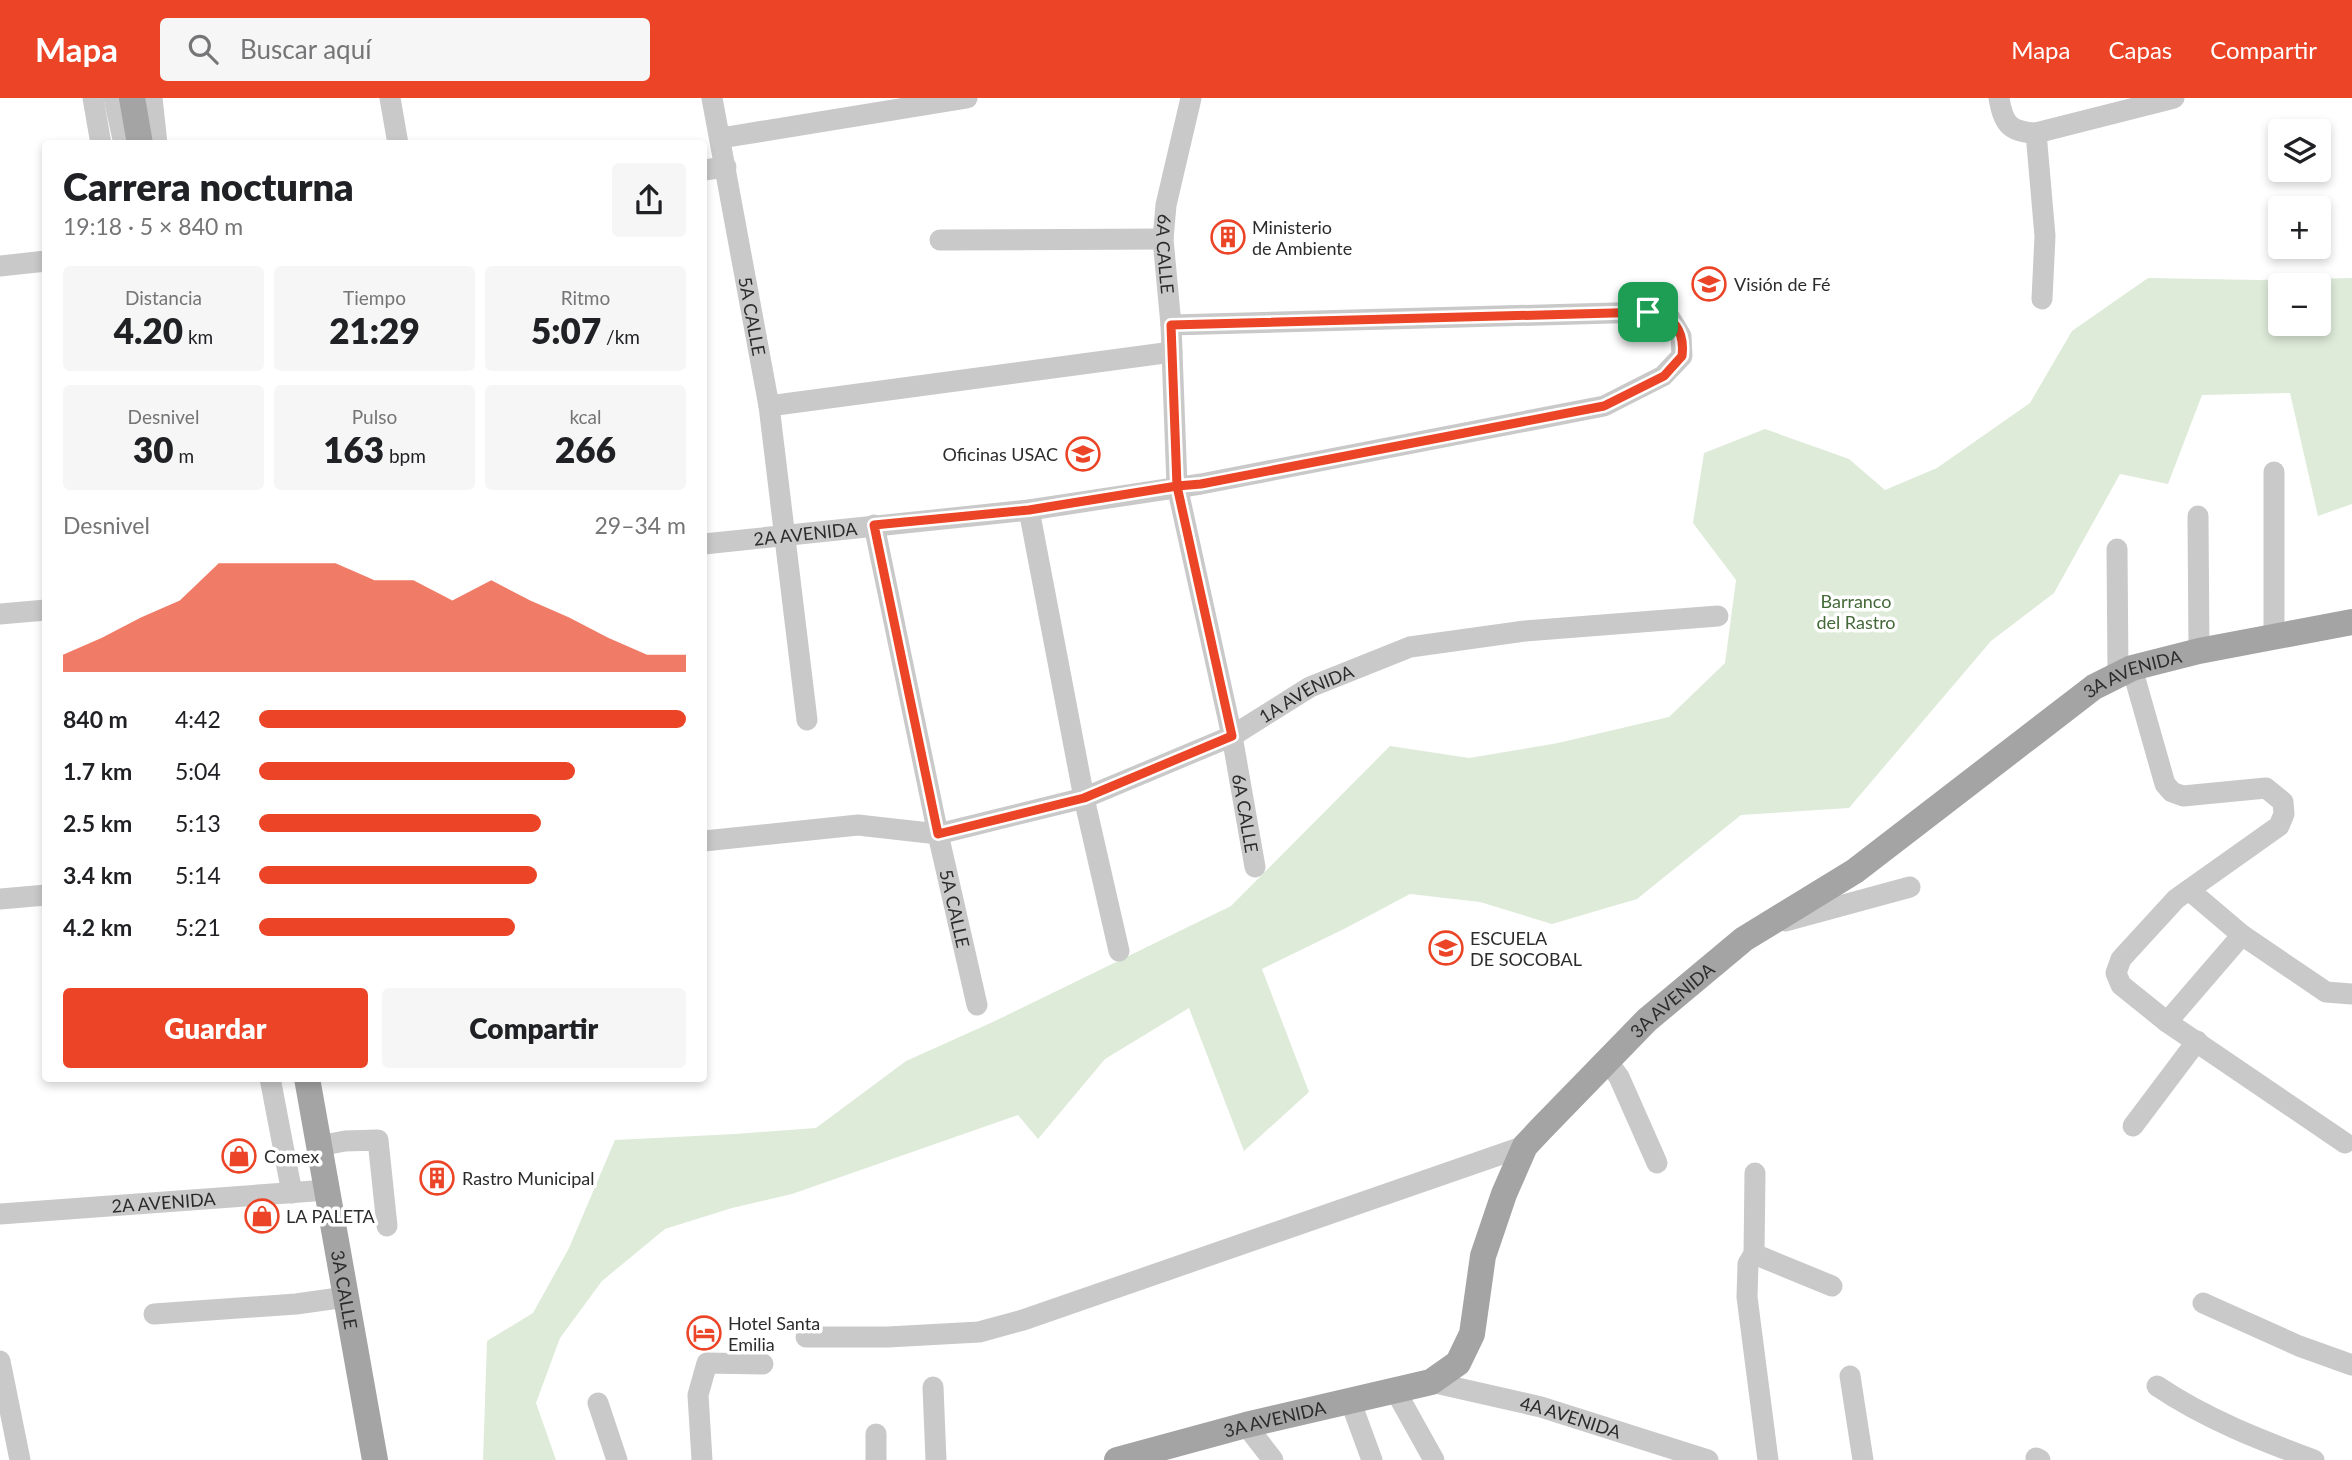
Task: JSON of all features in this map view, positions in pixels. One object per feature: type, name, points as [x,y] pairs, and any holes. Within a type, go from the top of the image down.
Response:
[{"type":"main road","points":[[132,98],[139,140]]},
{"type":"main road","name":"3A AVENIDA","points":[[1117,1460],[1246,1425],[1431,1382],[1458,1363],[1472,1334],[1483,1256],[1504,1194],[1525,1146],[1647,1020],[1744,939],[1855,871],[2094,687],[2125,671],[2199,652],[2352,622]]},
{"type":"main road","name":"3A CALLE","points":[[308,1082],[374,1460]]},
{"type":"street","points":[[93,98],[101,140]]},
{"type":"street","points":[[114,98],[123,140]]},
{"type":"street","points":[[152,98],[157,140]]},
{"type":"street","points":[[390,98],[397,140]]},
{"type":"street","name":"5A CALLE","points":[[712,98],[769,406],[807,720]]},
{"type":"street","points":[[721,138],[967,98]]},
{"type":"street","name":"6A CALLE","points":[[1191,98],[1166,205],[1163,239],[1171,325],[1177,486],[1232,736],[1255,867]]},
{"type":"street","points":[[1999,98],[2008,126],[2029,133],[2174,98]]},
{"type":"street","points":[[2029,133],[2045,236],[2042,299]]},
{"type":"street","points":[[707,170],[726,167]]},
{"type":"street","points":[[940,240],[1163,239]]},
{"type":"street","points":[[0,266],[42,261]]},
{"type":"street","name":"2A AVENIDA","points":[[707,544],[1029,510],[1201,484],[1604,406],[1664,376],[1682,356],[1683,347],[1681,336],[1670,318],[1660,313],[1648,312],[1171,325]]},
{"type":"street","points":[[769,406],[1172,352]]},
{"type":"street","points":[[2274,472],[2274,636]]},
{"type":"street","points":[[1029,510],[1084,798],[1119,951]]},
{"type":"street","points":[[2198,516],[2199,652]]},
{"type":"street","name":"5A CALLE","points":[[874,525],[938,834],[977,1004]]},
{"type":"street","points":[[2117,549],[2125,671],[2165,784],[2172,792],[2183,796],[2266,788],[2283,802],[2284,814],[2279,826],[2176,899],[2121,959],[2116,973],[2120,985],[2167,1022],[2345,1143]]},
{"type":"street","points":[[0,614],[42,610]]},
{"type":"street","name":"1A AVENIDA","points":[[707,841],[858,825],[938,834],[1084,798],[1232,736],[1310,687],[1410,647],[1525,631],[1718,616]]},
{"type":"street","points":[[1766,926],[1910,887]]},
{"type":"street","points":[[2189,890],[2242,934],[2326,992],[2352,994]]},
{"type":"street","points":[[0,899],[42,895]]},
{"type":"street","points":[[2167,1022],[2242,934]]},
{"type":"street","points":[[2133,1126],[2197,1041]]},
{"type":"street","points":[[1607,1061],[1619,1077],[1657,1163]]},
{"type":"street","points":[[271,1082],[292,1193]]},
{"type":"street","points":[[319,1146],[345,1141],[378,1140],[387,1226]]},
{"type":"street","points":[[806,1336],[888,1337],[979,1332],[1023,1320],[1525,1146]]},
{"type":"street","points":[[1755,1173],[1754,1254],[1748,1264],[1747,1297],[1768,1460]]},
{"type":"street","name":"2A AVENIDA","points":[[0,1214],[327,1191]]},
{"type":"street","points":[[1754,1254],[1832,1286]]},
{"type":"street","points":[[154,1314],[296,1304],[346,1297]]},
{"type":"street","points":[[2203,1303],[2299,1346],[2352,1365]]},
{"type":"street","points":[[0,1362],[20,1460]]},
{"type":"street","points":[[702,1460],[698,1395],[707,1363],[763,1364]]},
{"type":"street","points":[[1850,1376],[1863,1460]]},
{"type":"street","name":"4A AVENIDA","points":[[1431,1382],[1541,1407],[1708,1460]]},
{"type":"street","points":[[2157,1386],[2185,1405],[2208,1416],[2255,1438],[2315,1460]]},
{"type":"street","points":[[933,1387],[936,1460]]},
{"type":"street","points":[[1395,1390],[1434,1460]]},
{"type":"street","points":[[1350,1400],[1372,1460]]},
{"type":"street","points":[[598,1403],[617,1460]]},
{"type":"street","points":[[1246,1425],[1273,1460]]},
{"type":"street","points":[[876,1434],[876,1460]]},
{"type":"green space","name":"Barranco del Rastro","points":[[2148,278],[2268,280],[2268,336],[2331,336],[2331,278],[2352,278],[2352,504],[2318,516],[2290,393],[2202,395],[2168,484],[2120,474],[2054,593],[1991,641],[1849,808],[1741,815],[1637,899],[1552,924],[1480,902],[1410,894],[1262,969],[1309,1092],[1244,1151],[1189,1008],[1105,1059],[1038,1139],[1018,1115],[792,1194],[732,1208],[665,1229],[602,1281],[560,1338],[536,1403],[556,1460],[483,1460],[487,1341],[533,1313],[569,1248],[615,1140],[816,1128],[906,1061],[995,1021],[1231,906],[1390,746],[1469,758],[1558,743],[1669,717],[1725,663],[1736,580],[1693,523],[1704,453],[1765,429],[1849,459],[1885,490],[1937,468],[2030,403],[2072,331]]},
{"type":"place","name":"Ministerio de Ambiente","points":[[1228,237]]},
{"type":"place","name":"Visión de Fé","points":[[1709,284]]},
{"type":"place","name":"Oficinas USAC","points":[[1083,454]]},
{"type":"place","name":"ESCUELA DE SOCOBAL","points":[[1446,948]]},
{"type":"place","name":"Comex","points":[[239,1156]]},
{"type":"place","name":"Rastro Municipal","points":[[437,1178]]},
{"type":"place","name":"LA PALETA","points":[[262,1216]]},
{"type":"place","name":"Hotel Santa Emilia","points":[[704,1333]]},
{"type":"route","points":[[1648,312],[1171,325],[1177,486],[1232,736],[1084,798],[938,834],[874,525],[1029,510],[1177,486],[1201,484],[1604,406],[1664,376],[1682,356],[1681,336],[1670,318],[1660,313],[1648,312]]}]
